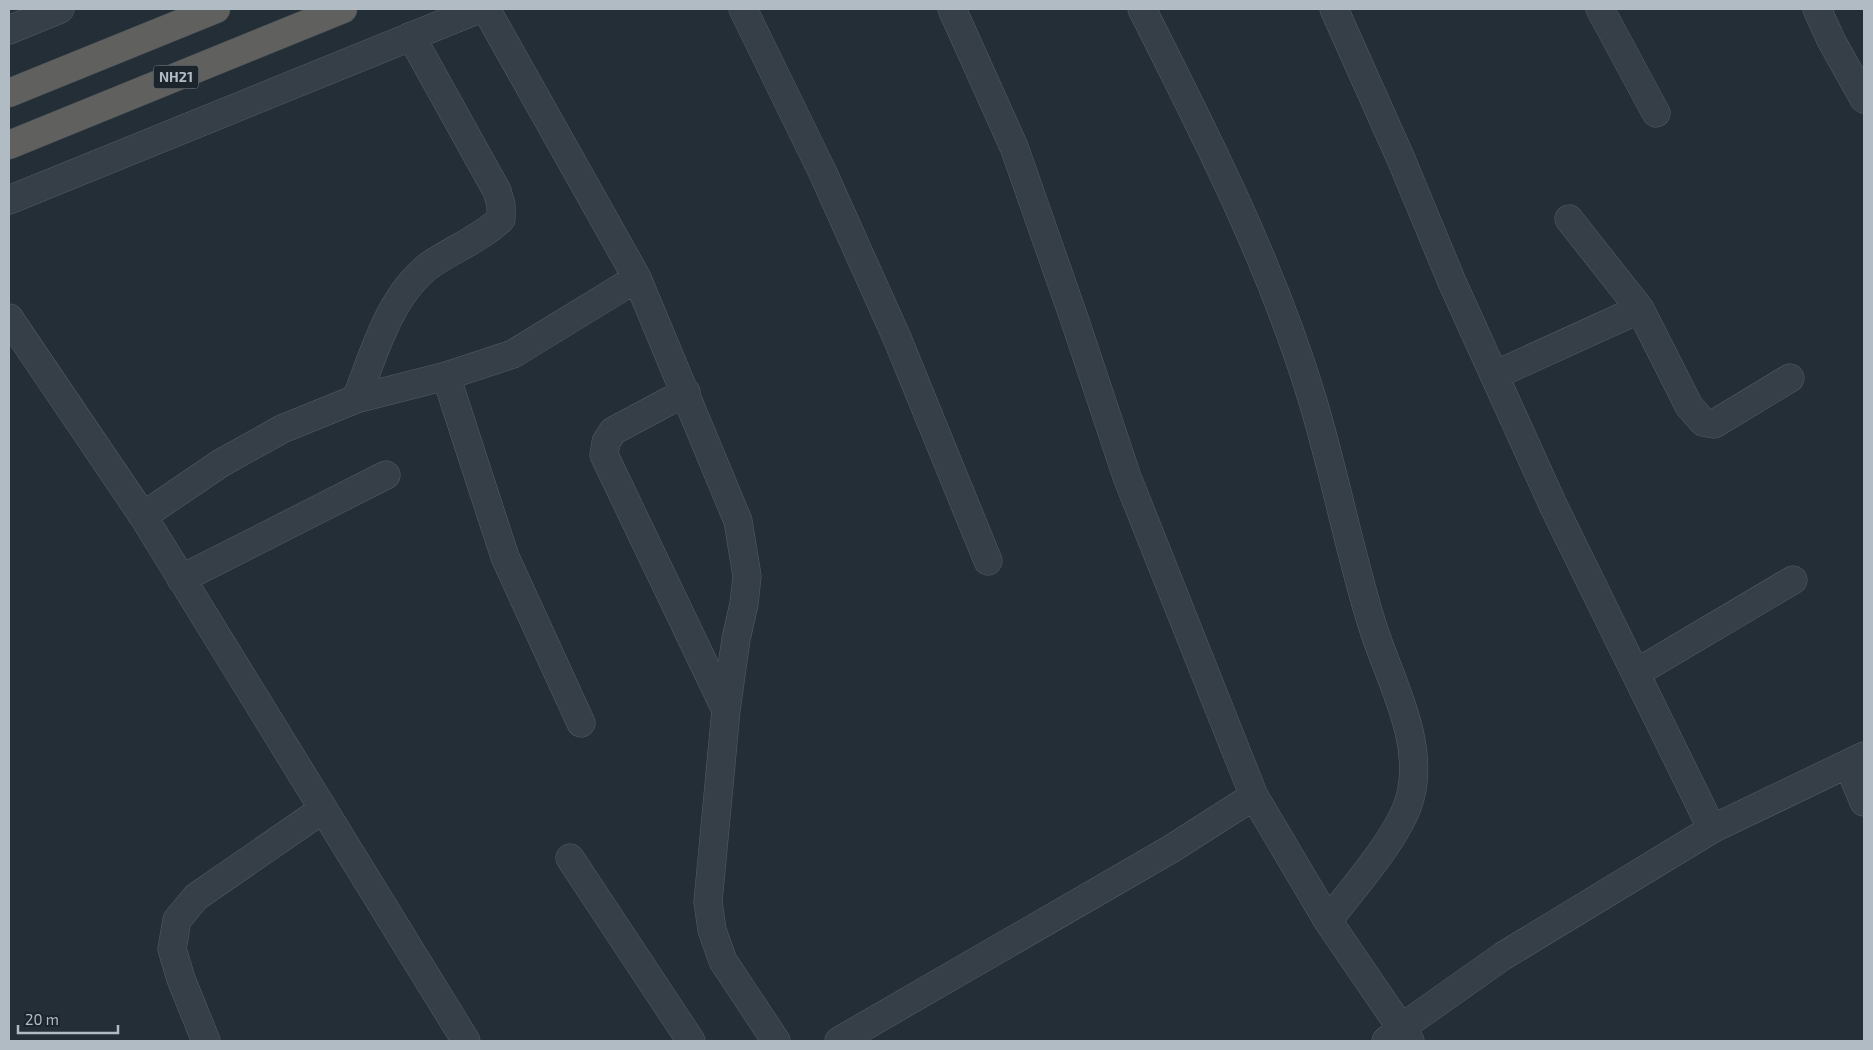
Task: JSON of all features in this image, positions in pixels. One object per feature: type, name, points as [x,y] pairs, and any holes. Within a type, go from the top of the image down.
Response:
[{"type":"highway","points":[[9,93],[216,9]]},
{"type":"highway","name":"NH21","points":[[9,145],[343,9]]},
{"type":"street","points":[[9,30],[60,9]]},
{"type":"street","points":[[9,200],[479,9]]},
{"type":"street","points":[[486,9],[637,278],[738,521],[745,555],[744,604],[726,710],[708,902],[712,930],[723,961],[776,1041]]},
{"type":"street","points":[[743,9],[811,148],[898,338],[988,561]]},
{"type":"street","points":[[952,9],[1014,147],[1127,477],[1254,796],[1399,1037],[1503,956],[1712,829],[1856,760],[1864,802]]},
{"type":"street","points":[[1142,9],[1246,224],[1294,344],[1311,395],[1369,616],[1407,726],[1414,764],[1410,798],[1396,830],[1328,921]]},
{"type":"street","points":[[1334,9],[1401,159],[1452,282],[1553,505],[1712,829]]},
{"type":"street","points":[[1600,9],[1656,113]]},
{"type":"street","points":[[1818,9],[1831,40],[1864,99]]},
{"type":"street","points":[[356,399],[392,312],[407,288],[429,266],[490,229],[501,218],[501,206],[497,191],[411,36]]},
{"type":"street","points":[[1569,219],[1640,309],[1689,406],[1703,422],[1714,424],[1790,378]]},
{"type":"street","points":[[143,516],[221,462],[282,429],[356,399],[446,376],[513,354],[637,278]]},
{"type":"street","points":[[1495,374],[1640,309]]},
{"type":"street","points":[[9,318],[143,516],[322,810],[466,1041]]},
{"type":"street","points":[[446,376],[505,557],[580,723]]},
{"type":"street","points":[[686,392],[613,431],[606,442],[604,455],[726,710]]},
{"type":"street","points":[[181,579],[386,475]]},
{"type":"street","points":[[1636,673],[1794,580]]},
{"type":"street","points":[[848,1039],[1171,849],[1254,796]]},
{"type":"street","points":[[206,1041],[180,979],[172,949],[178,920],[196,898],[322,810]]},
{"type":"street","points":[[570,858],[691,1041]]}]
